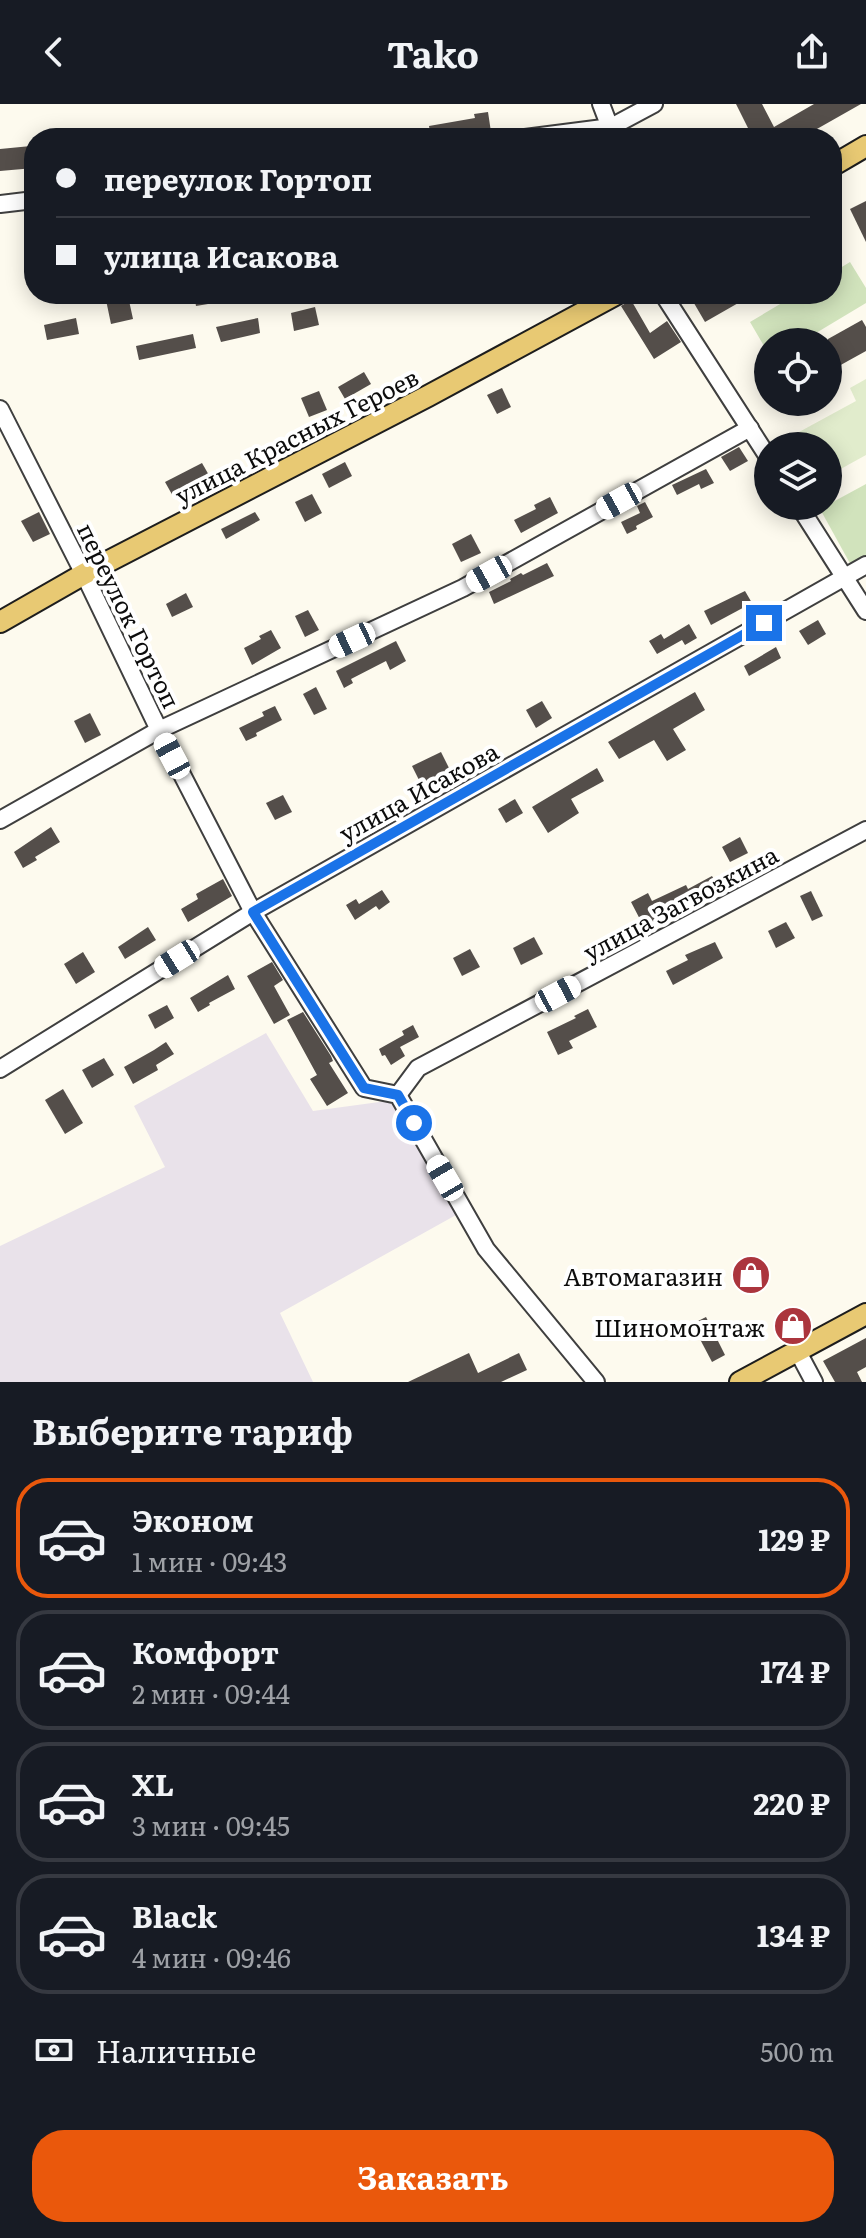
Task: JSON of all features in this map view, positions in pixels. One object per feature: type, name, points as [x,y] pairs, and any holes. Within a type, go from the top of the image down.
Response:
[{"type":"main road","points":[[842,160],[866,146]]},
{"type":"main road","name":"улица Красных Героев","points":[[0,622],[84,574],[598,304]]},
{"type":"main road","points":[[740,1382],[866,1314]]},
{"type":"street","points":[[601,104],[611,128]]},
{"type":"street","points":[[620,128],[654,104]]},
{"type":"street","points":[[0,204],[24,201]]},
{"type":"street","points":[[669,304],[754,434]]},
{"type":"street","name":"переулок Гортоп","points":[[0,409],[253,912],[364,1088],[398,1095]]},
{"type":"street","points":[[0,820],[159,730],[463,588],[750,428]]},
{"type":"street","points":[[808,520],[866,611]]},
{"type":"street","name":"улица Исакова","points":[[0,1069],[253,912],[866,565]]},
{"type":"street","name":"улица Загвозкина","points":[[398,1095],[418,1068],[866,830]]},
{"type":"street","points":[[398,1095],[486,1249],[596,1382]]},
{"type":"street","points":[[798,1352],[814,1382]]},
{"type":"shaded area","points":[[266,1033],[313,1111],[394,1100],[456,1215],[280,1313],[313,1382],[0,1382],[0,1246],[165,1167],[134,1106]]},
{"type":"green space","points":[[850,262],[866,288],[866,303],[824,328],[754,329],[750,322],[780,304],[842,304],[842,267]]},
{"type":"green space","points":[[866,379],[866,455],[842,468],[842,432],[799,432],[828,416],[842,416],[842,409],[856,401],[850,388]]},
{"type":"green space","points":[[866,484],[866,559],[852,567],[826,520],[842,520],[842,497]]},
{"type":"building","points":[[736,104],[762,104],[774,127],[814,104],[861,104],[819,128],[748,128]]},
{"type":"building","points":[[488,112],[490,128],[429,128],[475,118],[474,114]]},
{"type":"building","points":[[24,147],[24,169],[0,171],[0,149]]},
{"type":"building","points":[[866,201],[866,242],[850,209]]},
{"type":"building","points":[[107,304],[130,304],[133,319],[111,324]]},
{"type":"building","points":[[633,304],[650,333],[667,321],[681,342],[654,359],[621,306]]},
{"type":"building","points":[[694,304],[736,304],[705,322]]},
{"type":"building","points":[[315,307],[319,325],[294,331],[291,313]]},
{"type":"building","points":[[76,318],[79,334],[47,340],[44,325]]},
{"type":"building","points":[[258,318],[260,333],[221,342],[216,327]]},
{"type":"building","points":[[862,320],[866,327],[866,351],[842,364],[842,331]]},
{"type":"building","points":[[193,334],[196,348],[139,360],[136,346]]},
{"type":"building","points":[[364,372],[371,384],[345,399],[338,387]]},
{"type":"building","points":[[502,388],[511,407],[497,414],[487,395]]},
{"type":"building","points":[[319,391],[327,410],[309,417],[301,398]]},
{"type":"building","points":[[739,447],[748,461],[730,471],[721,457]]},
{"type":"building","points":[[345,462],[352,476],[329,488],[322,474]]},
{"type":"building","points":[[202,463],[210,477],[174,498],[165,482]]},
{"type":"building","points":[[706,469],[714,483],[701,489],[699,484],[677,495],[672,485]]},
{"type":"building","points":[[312,494],[322,513],[305,522],[295,502]]},
{"type":"building","points":[[550,497],[558,513],[521,533],[514,520],[536,509],[534,505]]},
{"type":"building","points":[[645,502],[653,517],[627,534],[621,522],[640,513],[637,506]]},
{"type":"building","points":[[39,512],[50,534],[33,542],[21,521]]},
{"type":"building","points":[[255,512],[260,520],[226,539],[221,529]]},
{"type":"building","points":[[471,534],[481,553],[461,562],[452,544]]},
{"type":"building","points":[[547,563],[554,576],[494,604],[489,592],[521,573],[523,575]]},
{"type":"building","points":[[745,591],[752,603],[711,625],[704,611]]},
{"type":"building","points":[[186,593],[193,607],[172,617],[166,604]]},
{"type":"building","points":[[308,610],[319,630],[305,637],[295,616]]},
{"type":"building","points":[[818,620],[826,634],[808,645],[799,631]]},
{"type":"building","points":[[689,624],[697,638],[685,645],[682,640],[657,654],[649,641],[661,634],[664,639]]},
{"type":"building","points":[[271,630],[281,648],[252,665],[244,648]]},
{"type":"building","points":[[396,641],[406,661],[390,670],[386,661],[351,679],[353,683],[344,688],[336,671]]},
{"type":"building","points":[[776,647],[781,658],[749,676],[744,666]]},
{"type":"building","points":[[316,687],[327,709],[314,715],[303,694]]},
{"type":"building","points":[[695,692],[705,710],[673,729],[686,750],[667,761],[654,740],[619,759],[608,742]]},
{"type":"building","points":[[542,701],[552,718],[536,728],[526,710]]},
{"type":"building","points":[[275,706],[282,720],[246,741],[239,728],[264,716],[262,712]]},
{"type":"building","points":[[90,713],[101,735],[85,743],[74,721]]},
{"type":"building","points":[[441,752],[451,772],[422,786],[412,766]]},
{"type":"building","points":[[597,768],[604,781],[571,799],[579,813],[548,833],[532,807]]},
{"type":"building","points":[[283,795],[292,812],[275,820],[266,803]]},
{"type":"building","points":[[515,799],[523,813],[506,823],[498,809]]},
{"type":"building","points":[[51,827],[60,842],[23,868],[14,852]]},
{"type":"building","points":[[740,837],[748,853],[730,862],[722,847]]},
{"type":"building","points":[[712,876],[718,887],[644,927],[631,902],[648,893],[652,901],[686,885],[688,889]]},
{"type":"building","points":[[223,879],[232,896],[188,922],[181,909],[198,899],[196,894]]},
{"type":"building","points":[[382,890],[390,902],[379,910],[376,906],[355,920],[346,905],[356,899],[359,904]]},
{"type":"building","points":[[811,891],[823,916],[812,921],[800,896]]},
{"type":"building","points":[[786,922],[795,938],[776,948],[768,931]]},
{"type":"building","points":[[148,927],[156,940],[125,959],[118,947]]},
{"type":"building","points":[[534,937],[543,954],[521,965],[513,948]]},
{"type":"building","points":[[715,942],[723,958],[673,985],[666,971],[688,960],[685,955]]},
{"type":"building","points":[[470,949],[480,967],[462,976],[453,958]]},
{"type":"building","points":[[83,952],[95,972],[76,984],[64,964]]},
{"type":"building","points":[[272,962],[283,980],[274,986],[290,1015],[274,1024],[247,976]]},
{"type":"building","points":[[228,975],[235,989],[198,1012],[190,998]]},
{"type":"building","points":[[167,1005],[174,1018],[155,1029],[148,1015]]},
{"type":"building","points":[[588,1009],[597,1027],[569,1041],[573,1048],[558,1055],[547,1032]]},
{"type":"building","points":[[303,1012],[331,1056],[333,1061],[329,1063],[348,1093],[327,1106],[310,1079],[317,1075],[287,1020]]},
{"type":"building","points":[[413,1025],[419,1037],[400,1047],[405,1056],[391,1065],[379,1049],[404,1035],[402,1031]]},
{"type":"building","points":[[166,1042],[174,1054],[156,1065],[158,1070],[133,1084],[124,1067]]},
{"type":"building","points":[[104,1058],[114,1075],[92,1088],[82,1070]]},
{"type":"building","points":[[63,1089],[83,1123],[65,1134],[45,1100]]},
{"type":"building","points":[[757,1260],[765,1273],[739,1288],[731,1275]]},
{"type":"building","points":[[706,1317],[725,1355],[712,1362],[692,1324]]},
{"type":"building","points":[[866,1338],[866,1367],[857,1372],[862,1382],[835,1382],[823,1361]]},
{"type":"building","points":[[469,1353],[478,1373],[519,1353],[527,1370],[501,1382],[408,1382]]},
{"type":"place","name":"Автомагазин","points":[[751,1275]]},
{"type":"place","name":"Шиномонтаж","points":[[793,1326]]},
{"type":"route","points":[[414,1123],[398,1095],[364,1088],[253,912],[764,623]]}]
